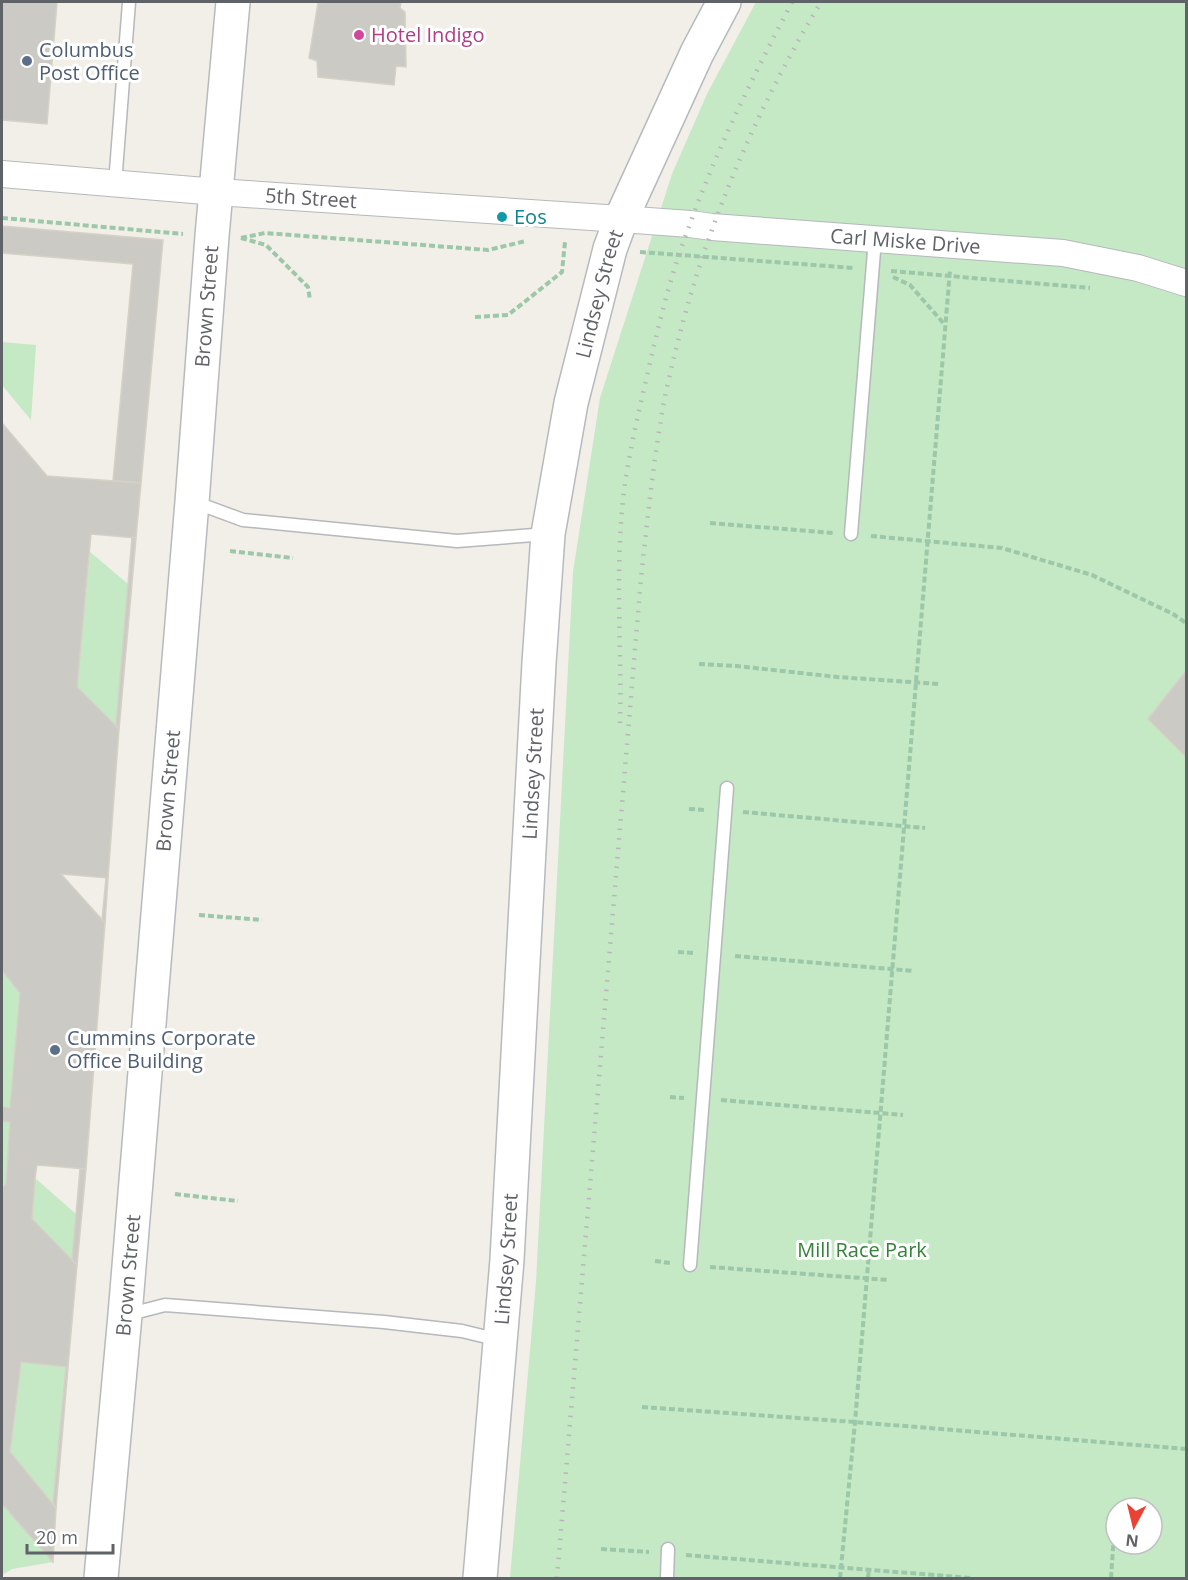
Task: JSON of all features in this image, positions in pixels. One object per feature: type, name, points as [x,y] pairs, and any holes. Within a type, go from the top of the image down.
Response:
[{"type":"main road","name":"Brown Street","points":[[101,1578],[126,1315],[212,236],[233,2]]},
{"type":"main road","name":"Lindsey Street","points":[[480,1578],[507,1260],[548,534],[571,404],[610,249],[621,219],[697,53],[724,2]]},
{"type":"street","name":"5th Street","points":[[2,174],[217,192],[621,219]]},
{"type":"street","name":"Carl Miske Drive","points":[[621,219],[1063,253],[1137,268],[1186,283]]},
{"type":"lane","points":[[115,184],[129,2]]},
{"type":"lane","points":[[851,534],[875,239]]},
{"type":"lane","points":[[192,502],[243,520],[458,541],[548,534]]},
{"type":"lane","points":[[690,1265],[726,788]]},
{"type":"lane","points":[[126,1315],[165,1305],[384,1322],[462,1331],[500,1340]]},
{"type":"lane","points":[[667,1578],[668,1552]]},
{"type":"path","points":[[241,238],[266,245],[308,287],[310,300]]},
{"type":"path","points":[[475,317],[508,315],[562,272],[565,242]]},
{"type":"path","points":[[840,1578],[855,1422],[952,245]]},
{"type":"path","points":[[873,269],[910,285],[945,325]]},
{"type":"path","points":[[710,523],[1002,548],[1092,575],[1173,614],[1186,623]]},
{"type":"path","points":[[230,551],[293,558]]},
{"type":"path","points":[[699,664],[939,684]]},
{"type":"path","points":[[689,809],[925,828]]},
{"type":"path","points":[[199,915],[262,920]]},
{"type":"path","points":[[678,952],[914,971]]},
{"type":"path","points":[[670,1097],[903,1115]]},
{"type":"path","points":[[175,1194],[238,1201]]},
{"type":"path","points":[[655,1261],[889,1280]]},
{"type":"path","points":[[642,1407],[1186,1449]]},
{"type":"path","points":[[602,1549],[668,1552],[971,1578]]},
{"type":"path","points":[[1110,1578],[1112,1556]]},
{"type":"path","points":[[868,1578],[869,1570]]},
{"type":"green space","name":"Mill Race Park","points":[[756,2],[1186,2],[1186,1578],[510,1578],[536,1282],[573,572],[600,398],[672,174],[707,94]]},
{"type":"green space","points":[[2,342],[36,345],[31,420],[2,385]]},
{"type":"green space","points":[[90,552],[128,584],[116,726],[77,687]]},
{"type":"green space","points":[[2,970],[20,993],[10,1108],[2,1107]]},
{"type":"green space","points":[[2,1121],[10,1122],[6,1184],[2,1188]]},
{"type":"green space","points":[[35,1178],[76,1214],[72,1260],[32,1219]]},
{"type":"green space","points":[[21,1362],[68,1367],[56,1508],[10,1452]]},
{"type":"green space","points":[[2,1506],[53,1562],[12,1569],[2,1575]]},
{"type":"building","name":"Columbus Post Office","points":[[2,2],[57,2],[47,124],[2,120]]},
{"type":"building","name":"Hotel Indigo","points":[[401,2],[400,8],[405,12],[406,67],[396,66],[394,85],[318,77],[317,61],[309,58],[318,3]]},
{"type":"building","points":[[2,226],[163,240],[141,483],[113,481],[133,264],[2,253]]},
{"type":"building","name":"Cummins Corporate Office Building","points":[[2,423],[47,476],[141,483],[136,538],[91,534],[77,687],[119,729],[108,878],[61,874],[105,923],[86,1169],[37,1165],[35,1178],[32,1219],[77,1265],[68,1367],[21,1362],[10,1452],[56,1508],[53,1562],[2,1506],[2,1188],[6,1184],[10,1122],[2,1121],[2,1107],[10,1108],[20,993],[2,970]]},
{"type":"building","points":[[132,537],[136,538],[119,729],[116,726]]},
{"type":"building","points":[[1186,671],[1186,757],[1148,719]]},
{"type":"building","points":[[106,878],[108,878],[105,923],[102,920]]},
{"type":"building","points":[[80,1169],[86,1169],[77,1265],[72,1260]]},
{"type":"building","points":[[66,1367],[68,1367],[56,1508],[53,1504]]},
{"type":"railway","points":[[620,723],[619,573],[622,513],[630,454],[653,349],[672,277],[712,167],[737,111],[792,2]]},
{"type":"railway","points":[[557,1578],[641,578],[662,411],[687,307],[701,261],[734,172],[775,85],[821,2]]},
{"type":"place","name":"Hotel Indigo","points":[[359,35]]},
{"type":"place","name":"Columbus Post Office","points":[[27,61]]},
{"type":"place","name":"Eos","points":[[502,217]]},
{"type":"place","name":"Cummins Corporate Office Building","points":[[55,1050]]}]
